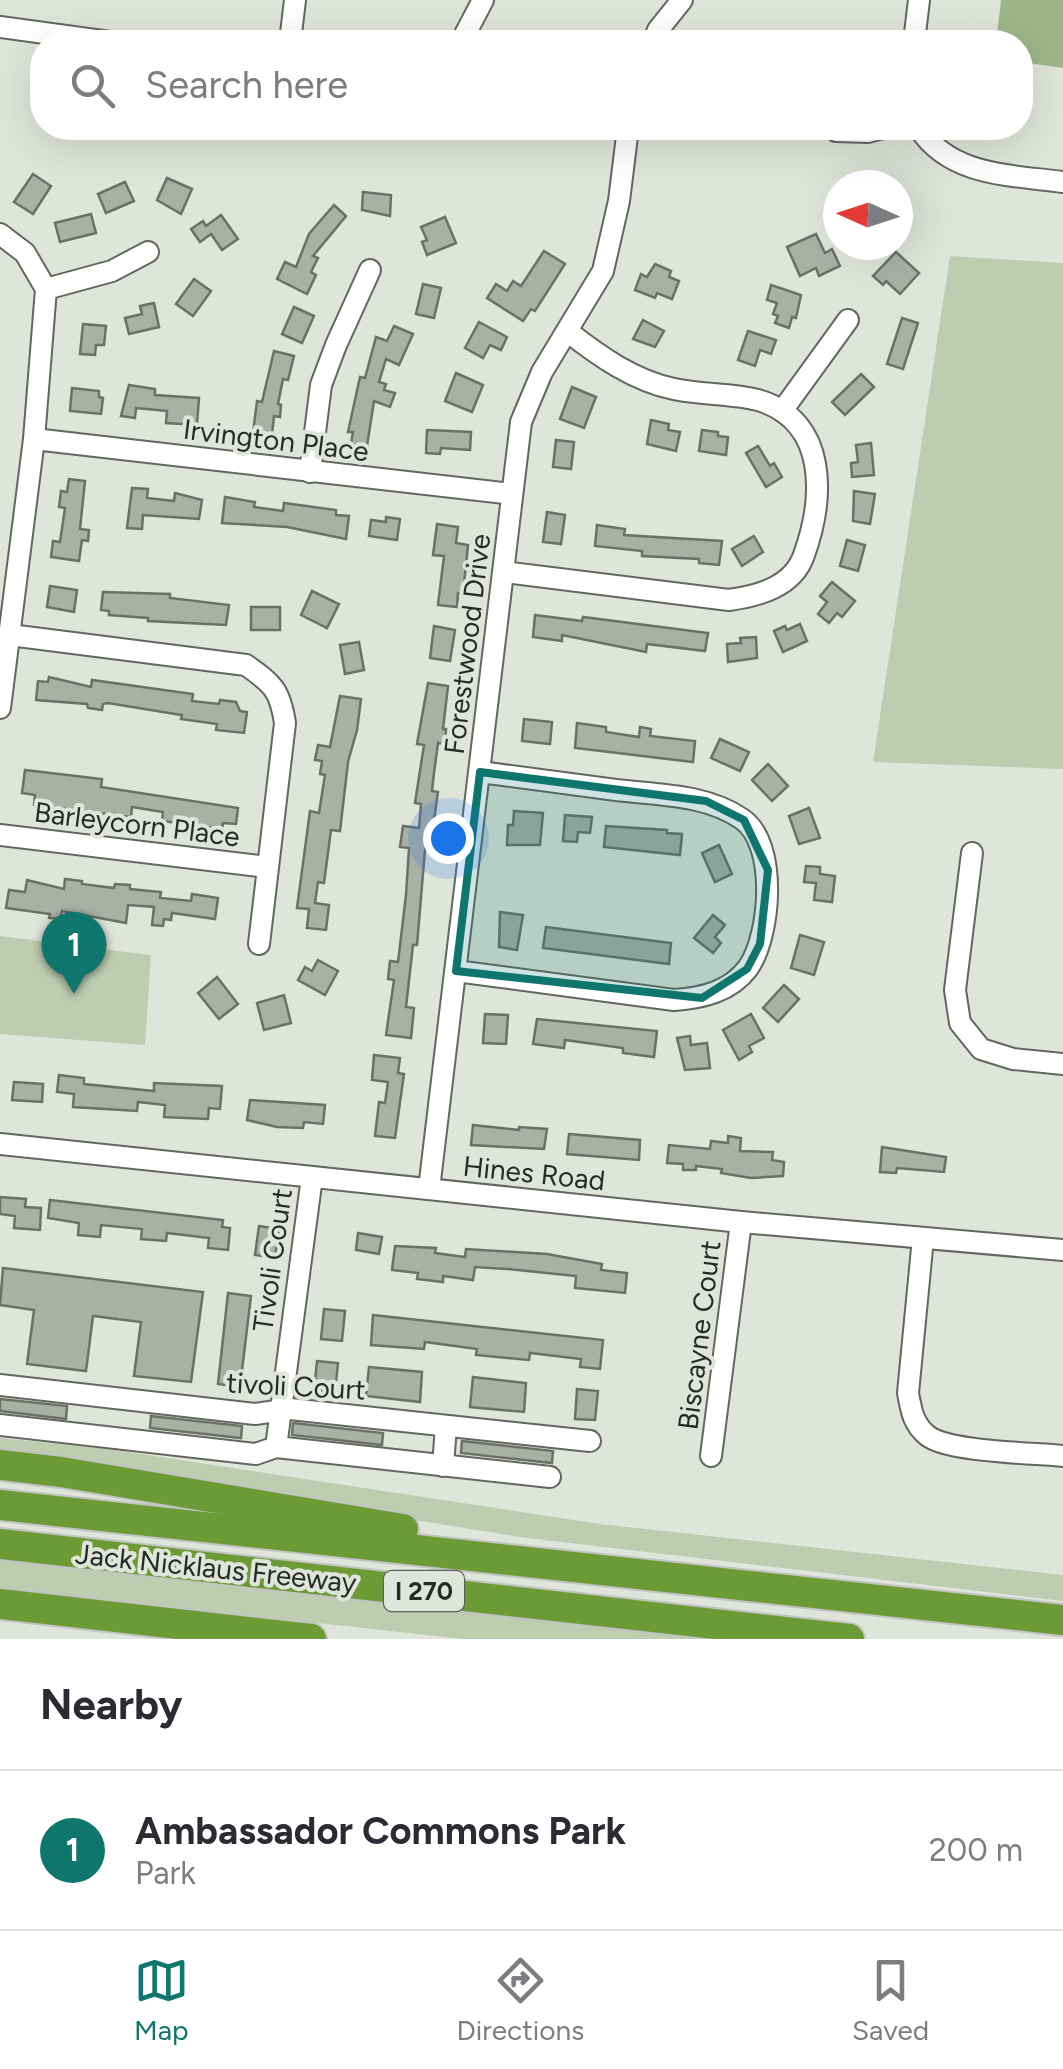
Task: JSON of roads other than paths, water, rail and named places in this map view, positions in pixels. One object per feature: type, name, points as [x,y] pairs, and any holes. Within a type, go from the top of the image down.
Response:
[{"type":"highway","points":[[0,1465],[495,1545],[642,1574]]},
{"type":"highway","points":[[0,1504],[1063,1620]]},
{"type":"highway","name":"Jack Nicklaus Freeway","points":[[0,1544],[849,1639]]},
{"type":"highway","points":[[0,1604],[311,1639]]},
{"type":"street","points":[[292,30],[296,0]]},
{"type":"street","points":[[468,30],[484,0]]},
{"type":"street","points":[[658,30],[682,0]]},
{"type":"street","points":[[915,30],[919,0]]},
{"type":"street","points":[[0,27],[30,31]]},
{"type":"street","name":"Forestwood Drive","points":[[429,1189],[522,422],[542,372],[603,272],[620,201],[627,140]]},
{"type":"street","points":[[927,140],[956,163],[997,174],[1063,182]]},
{"type":"street","points":[[0,234],[25,253],[46,289],[34,439],[0,708]]},
{"type":"street","points":[[46,289],[112,272],[148,252]]},
{"type":"street","points":[[310,472],[322,384],[370,270]]},
{"type":"street","points":[[782,411],[848,320]]},
{"type":"street","points":[[504,572],[729,600],[756,596],[780,585],[801,563],[811,534],[818,472],[810,444],[794,420],[755,400],[671,388],[606,362],[567,332]]},
{"type":"street","name":"Irvington Place","points":[[34,439],[512,494]]},
{"type":"street","points":[[10,635],[246,665],[271,683],[282,698],[285,723],[258,944]]},
{"type":"street","points":[[456,972],[674,1000],[702,998],[727,987],[748,969],[760,944],[768,870],[761,842],[744,820],[706,802],[480,772]]},
{"type":"street","name":"Barleycorn Place","points":[[0,835],[268,866]]},
{"type":"street","points":[[972,853],[955,990],[960,1024],[981,1049],[1014,1059],[1063,1064]]},
{"type":"street","name":"Hines Road","points":[[0,1144],[741,1222],[1063,1250]]},
{"type":"street","name":"Tivoli Court","points":[[276,1448],[312,1177]]},
{"type":"street","name":"Biscayne Court","points":[[710,1456],[741,1222]]},
{"type":"street","points":[[923,1238],[908,1393],[912,1417],[928,1436],[950,1445],[1063,1456]]},
{"type":"street","name":"tivoli Court","points":[[0,1385],[255,1414],[279,1411],[590,1440]]},
{"type":"street","points":[[0,1426],[256,1454],[276,1448],[550,1477]]},
{"type":"street","points":[[443,1466],[446,1426]]},
{"type":"place","name":"Ambassador Commons Park","points":[[74,994]]}]
